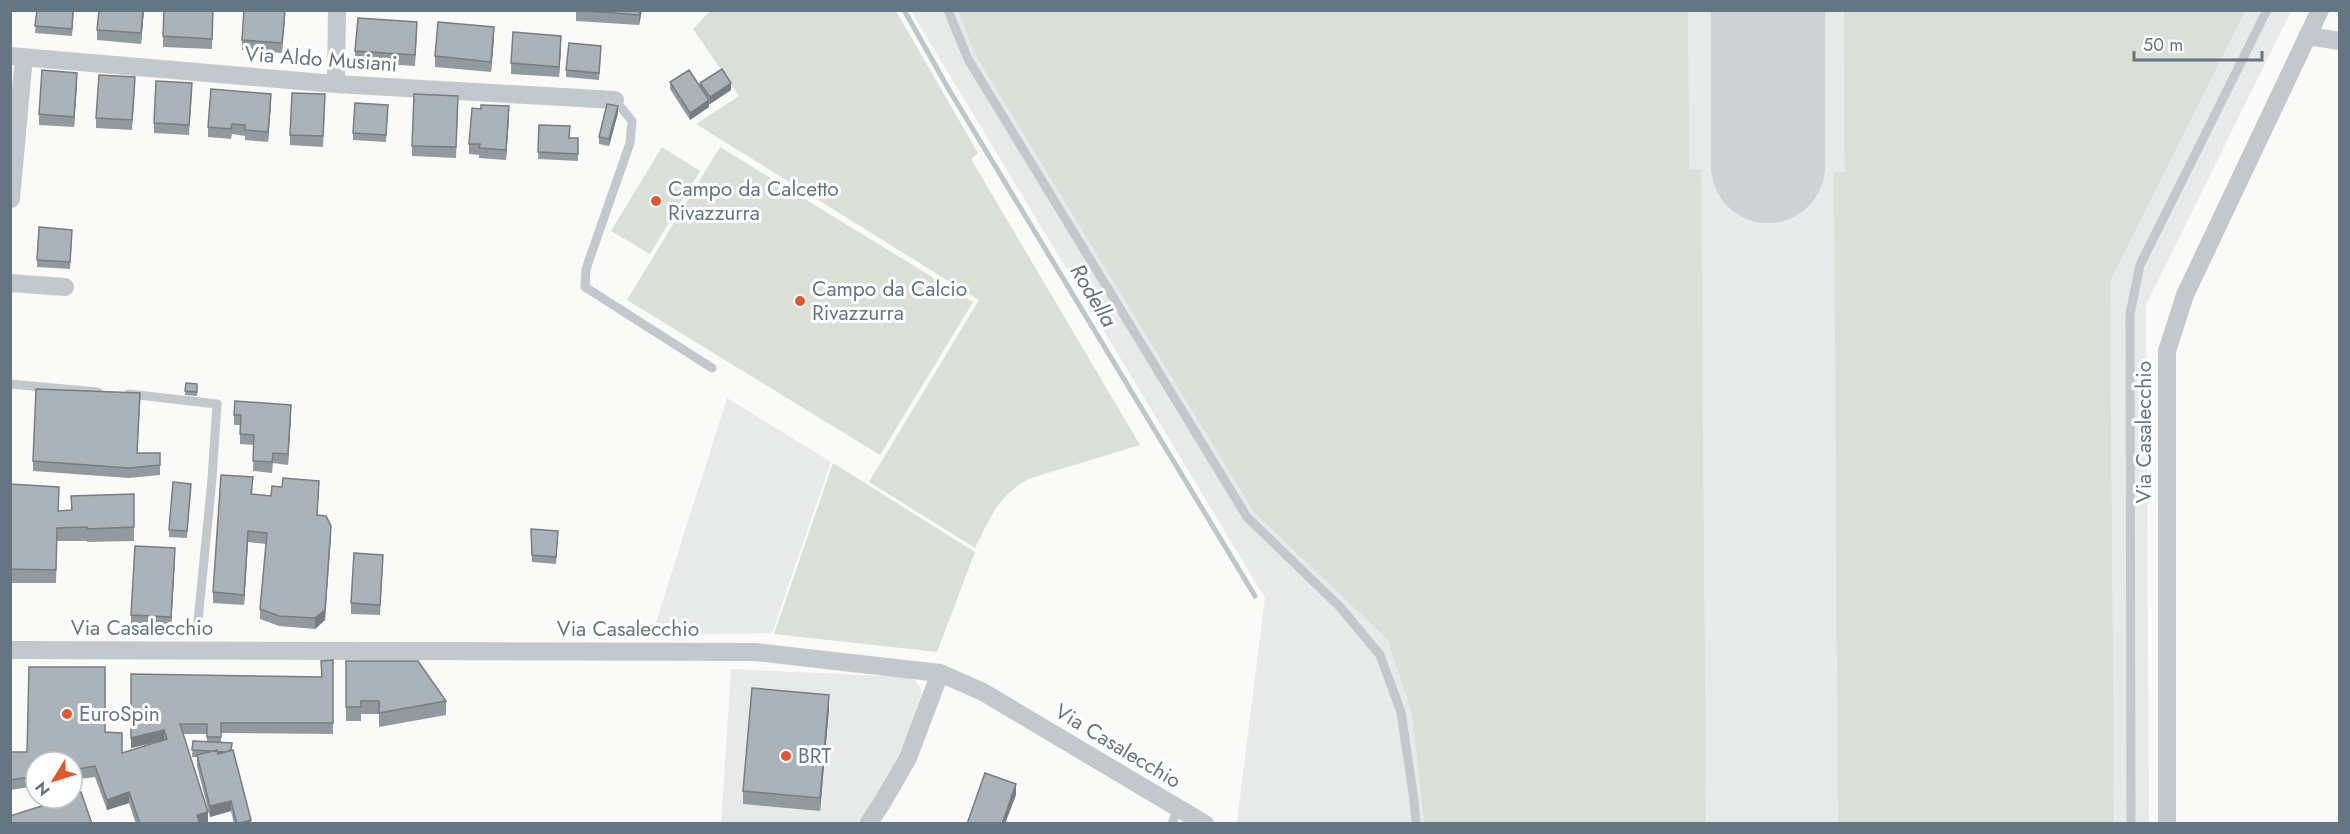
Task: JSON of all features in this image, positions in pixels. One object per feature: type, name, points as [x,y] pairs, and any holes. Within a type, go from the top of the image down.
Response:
[{"type":"street","points":[[336,10],[336,84]]},
{"type":"street","name":"Via Casalecchio","points":[[2167,824],[2167,351],[2185,295],[2320,10]]},
{"type":"street","points":[[2307,36],[2340,41]]},
{"type":"street","name":"Via Aldo Musiani","points":[[11,199],[17,56],[336,84],[615,100]]},
{"type":"street","points":[[10,283],[64,287]]},
{"type":"street","name":"Via Casalecchio","points":[[10,650],[755,652],[940,673],[983,692],[1175,816],[1204,824]]},
{"type":"street","points":[[868,824],[908,758],[940,673]]},
{"type":"lane","points":[[948,10],[968,59],[1247,518],[1340,607],[1380,655],[1401,712],[1416,824]]},
{"type":"lane","points":[[2131,824],[2130,314],[2140,265],[2267,10]]},
{"type":"lane","points":[[615,100],[632,121],[630,143],[586,269],[585,287],[712,368]]},
{"type":"lane","points":[[10,384],[104,392]]},
{"type":"lane","points":[[116,393],[217,404],[198,621]]},
{"type":"shaded area","points":[[710,11],[896,11],[978,153],[971,159],[1140,445],[1028,479],[1002,501],[975,548],[869,482],[979,300],[696,124],[739,96],[693,29]]},
{"type":"shaded area","points":[[911,11],[2291,11],[2146,305],[2149,823],[1237,822],[1265,598]]},
{"type":"shaded area","points":[[958,11],[1688,11],[1689,169],[1701,170],[1706,823],[1424,823],[1412,713],[1388,640],[1254,512],[975,54]]},
{"type":"shaded area","points":[[1844,11],[2245,11],[2110,281],[2114,823],[1838,823],[1834,172],[1845,172]]},
{"type":"shaded area","name":"Campo da Calcetto Rivazzurra","points":[[662,147],[700,171],[650,254],[611,231]]},
{"type":"shaded area","name":"Campo da Calcio Rivazzurra","points":[[720,147],[973,302],[880,455],[627,300]]},
{"type":"shaded area","points":[[727,398],[831,462],[772,633],[652,635]]},
{"type":"shaded area","points":[[833,463],[975,552],[937,652],[774,634]]},
{"type":"shaded area","points":[[731,669],[906,677],[915,680],[921,689],[921,700],[912,730],[874,802],[856,823],[721,824]]},
{"type":"building","points":[[37,10],[73,10],[72,29],[35,26]]},
{"type":"building","points":[[99,10],[143,10],[141,33],[97,30]]},
{"type":"building","points":[[164,10],[213,10],[212,39],[163,36]]},
{"type":"building","points":[[244,10],[285,10],[282,43],[242,40]]},
{"type":"building","points":[[576,10],[640,10],[639,15]]},
{"type":"building","points":[[358,18],[417,22],[415,55],[355,51]]},
{"type":"building","points":[[438,22],[494,27],[491,62],[435,56]]},
{"type":"building","points":[[513,32],[561,36],[559,67],[511,63]]},
{"type":"building","points":[[569,43],[601,46],[599,73],[566,70]]},
{"type":"building","points":[[722,69],[731,83],[710,97],[700,83]]},
{"type":"building","points":[[42,70],[77,73],[74,117],[39,114]]},
{"type":"building","points":[[689,70],[709,100],[690,113],[670,82]]},
{"type":"building","points":[[99,75],[135,77],[132,120],[96,118]]},
{"type":"building","points":[[156,81],[192,83],[189,125],[154,123]]},
{"type":"building","points":[[211,89],[271,94],[268,132],[245,130],[245,125],[232,124],[231,129],[208,127]]},
{"type":"building","points":[[292,93],[325,94],[323,136],[290,135]]},
{"type":"building","points":[[414,94],[458,96],[456,147],[412,146]]},
{"type":"building","points":[[355,103],[388,105],[386,135],[353,133]]},
{"type":"building","points":[[607,104],[618,106],[609,139],[599,137]]},
{"type":"building","points":[[481,105],[509,106],[506,150],[479,148],[480,144],[469,144],[472,108],[481,109]]},
{"type":"building","points":[[539,125],[570,126],[569,138],[578,138],[578,154],[538,152]]},
{"type":"building","points":[[39,227],[72,230],[70,262],[37,260]]},
{"type":"building","points":[[186,383],[197,384],[197,392],[185,391]]},
{"type":"building","points":[[36,389],[140,393],[137,453],[160,453],[160,465],[129,468],[33,461]]},
{"type":"building","points":[[235,401],[291,405],[288,454],[273,453],[272,462],[253,461],[254,435],[240,434],[241,415],[234,415]]},
{"type":"building","points":[[221,475],[253,477],[251,494],[271,496],[272,486],[282,487],[283,478],[319,481],[317,515],[326,516],[331,526],[325,610],[315,618],[279,616],[260,609],[267,533],[248,531],[244,595],[213,592]]},
{"type":"building","points":[[173,482],[191,484],[187,531],[169,530]]},
{"type":"building","points":[[10,484],[59,487],[58,511],[72,510],[71,496],[134,494],[134,527],[57,528],[56,570],[10,569]]},
{"type":"building","points":[[531,529],[558,531],[556,557],[532,555]]},
{"type":"building","points":[[135,546],[175,548],[171,617],[131,615]]},
{"type":"building","points":[[354,553],[383,555],[380,605],[351,603]]},
{"type":"building","points":[[333,660],[333,723],[221,723],[221,737],[207,737],[207,724],[180,724],[208,812],[197,815],[199,822],[196,824],[140,824],[129,792],[107,800],[95,766],[84,768],[84,750],[27,750],[29,667],[105,667],[105,732],[122,733],[122,753],[167,739],[164,730],[131,738],[131,674],[322,677],[321,661]]},
{"type":"building","points":[[346,661],[418,661],[446,701],[379,713],[379,701],[361,701],[361,707],[346,707]]},
{"type":"building","name":"BRT","points":[[752,688],[829,695],[820,798],[743,791]]},
{"type":"building","points":[[193,741],[232,743],[231,750],[226,752],[192,750]]},
{"type":"building","points":[[217,750],[218,754],[233,750],[251,820],[237,824],[231,801],[210,806],[197,755]]},
{"type":"building","points":[[10,752],[24,752],[24,778],[10,780]]},
{"type":"building","points":[[985,773],[1016,784],[1002,824],[967,824]]},
{"type":"building","points":[[84,801],[92,824],[10,824],[10,816],[29,810],[84,810]]},
{"type":"waterway","name":"Rodella","points":[[904,10],[948,88],[1255,596]]},
{"type":"runway","points":[[1768,10],[1768,166]]},
{"type":"place","name":"Campo da Calcetto Rivazzurra","points":[[656,201]]},
{"type":"place","name":"Campo da Calcio Rivazzurra","points":[[800,301]]},
{"type":"place","name":"EuroSpin","points":[[67,714]]},
{"type":"place","name":"BRT","points":[[786,756]]}]
